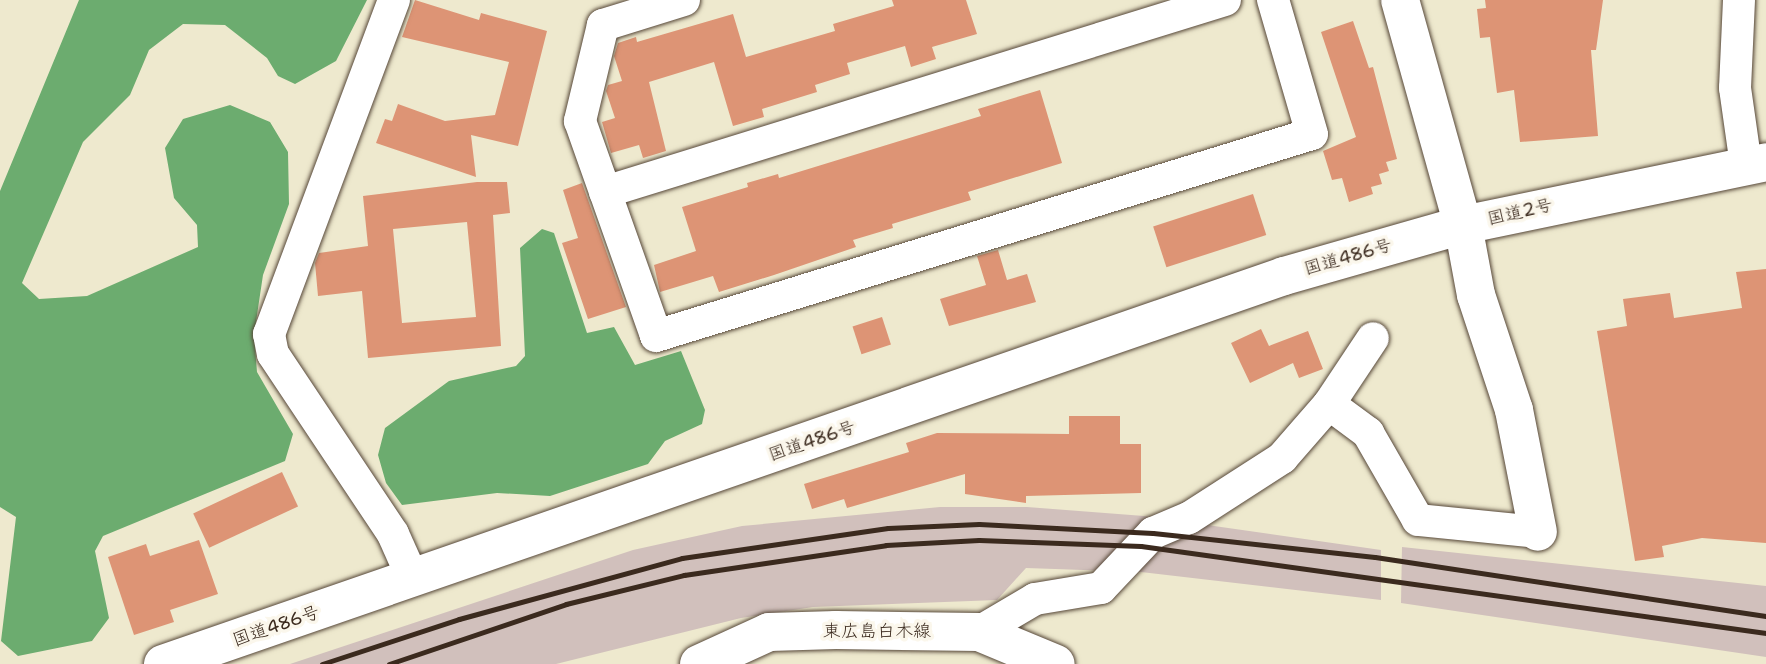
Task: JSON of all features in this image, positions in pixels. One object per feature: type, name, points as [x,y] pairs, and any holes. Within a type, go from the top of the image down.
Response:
[{"type":"main road","name":"国道2号","points":[[1400,0],[1463,225],[1756,164]]},
{"type":"main road","name":"国道486号","points":[[163,664],[1284,276],[1463,225]]},
{"type":"main road","points":[[1463,225],[1476,295],[1514,410],[1538,532]]},
{"type":"main road","name":"東広島白木線","points":[[699,664],[769,632],[979,632],[1056,664]]},
{"type":"street","points":[[394,0],[270,334],[273,355],[393,534],[413,579]]},
{"type":"street","points":[[684,0],[603,25],[580,121],[656,336],[1312,134],[1273,0]]},
{"type":"street","points":[[605,192],[1225,0]]},
{"type":"street","points":[[1740,0],[1735,88],[1756,164]]},
{"type":"street","points":[[979,632],[1035,599],[1101,588],[1153,533],[1189,518],[1282,458],[1329,404],[1373,338]]},
{"type":"street","points":[[1329,404],[1368,433],[1418,520],[1538,532]]},
{"type":"shaded area","points":[[940,507],[1027,507],[1144,516],[1381,550],[1381,600],[1141,572],[1026,568],[997,600],[813,607],[741,618],[556,664],[290,664],[633,550],[742,526]]},
{"type":"shaded area","points":[[1402,547],[1766,586],[1766,657],[1401,603]]},
{"type":"green space","points":[[79,0],[367,0],[336,61],[295,84],[278,76],[267,58],[225,25],[183,24],[149,50],[130,95],[83,142],[22,283],[39,299],[87,296],[198,247],[197,225],[174,198],[165,148],[183,119],[230,105],[270,122],[288,152],[289,204],[263,275],[254,335],[257,372],[293,434],[285,461],[103,536],[95,551],[109,618],[92,641],[18,656],[1,641],[16,517],[0,507],[0,191]]},
{"type":"green space","points":[[542,229],[554,233],[587,333],[614,327],[635,365],[681,351],[705,410],[702,424],[665,441],[648,464],[550,496],[497,493],[402,505],[386,483],[378,455],[385,428],[449,381],[516,366],[525,356],[520,248]]},
{"type":"building","points":[[415,0],[479,20],[481,13],[547,31],[518,146],[471,135],[476,177],[376,143],[385,119],[392,121],[398,104],[445,121],[495,115],[509,62],[402,37]]},
{"type":"building","points":[[892,0],[966,0],[977,34],[932,47],[936,59],[911,67],[905,46],[847,63],[850,74],[815,85],[817,92],[762,109],[764,117],[733,126],[714,62],[649,82],[666,151],[643,158],[639,145],[611,153],[602,122],[615,118],[606,91],[608,85],[622,81],[614,56],[618,43],[636,37],[637,42],[733,14],[746,57],[835,31],[833,24],[894,6]]},
{"type":"building","points":[[1485,0],[1603,0],[1596,50],[1591,50],[1598,136],[1520,142],[1514,90],[1497,93],[1490,37],[1480,38],[1477,9],[1486,8]]},
{"type":"building","points":[[1353,21],[1369,68],[1373,67],[1397,159],[1386,162],[1389,171],[1379,174],[1382,184],[1371,187],[1373,194],[1349,202],[1342,178],[1332,180],[1323,151],[1356,137],[1321,32]]},
{"type":"building","points":[[1040,90],[1062,163],[968,192],[971,200],[892,224],[893,228],[853,240],[856,247],[774,275],[719,292],[713,276],[660,292],[654,265],[696,251],[682,207],[748,187],[747,183],[778,174],[779,178],[981,116],[978,109]]},
{"type":"building","points":[[477,182],[507,182],[510,213],[493,215],[501,346],[368,358],[362,291],[318,296],[315,263],[319,253],[368,246],[363,196]],"holes":[[[467,222],[476,317],[402,323],[393,229]]]},
{"type":"building","points":[[582,183],[626,307],[588,319],[562,243],[578,238],[563,190]]},
{"type":"building","points":[[1253,194],[1266,235],[1166,267],[1153,226]]},
{"type":"building","points":[[998,250],[1007,280],[1027,274],[1036,302],[949,326],[940,299],[986,285],[977,256]]},
{"type":"building","points":[[1766,269],[1766,543],[1702,538],[1662,546],[1664,557],[1635,561],[1597,331],[1627,326],[1623,299],[1670,293],[1674,318],[1742,308],[1736,272]]},
{"type":"building","points":[[882,317],[891,345],[861,354],[853,327]]},
{"type":"building","points":[[1261,329],[1269,346],[1308,331],[1323,369],[1299,378],[1293,363],[1250,383],[1231,343]]},
{"type":"building","points":[[1069,416],[1120,416],[1120,444],[1141,444],[1141,493],[1026,496],[1026,503],[965,494],[965,474],[847,508],[844,499],[812,509],[804,484],[909,452],[906,443],[937,433],[1069,434]]},
{"type":"building","points":[[282,472],[298,506],[209,548],[193,513]]},
{"type":"building","points":[[199,540],[218,594],[170,610],[174,622],[134,635],[108,557],[146,544],[150,556]]},
{"type":"railway","points":[[322,664],[459,619],[682,558],[888,528],[979,524],[1153,533],[1375,557],[1766,616]]},
{"type":"railway","points":[[389,664],[566,604],[684,575],[886,545],[979,540],[1141,546],[1766,633]]}]
